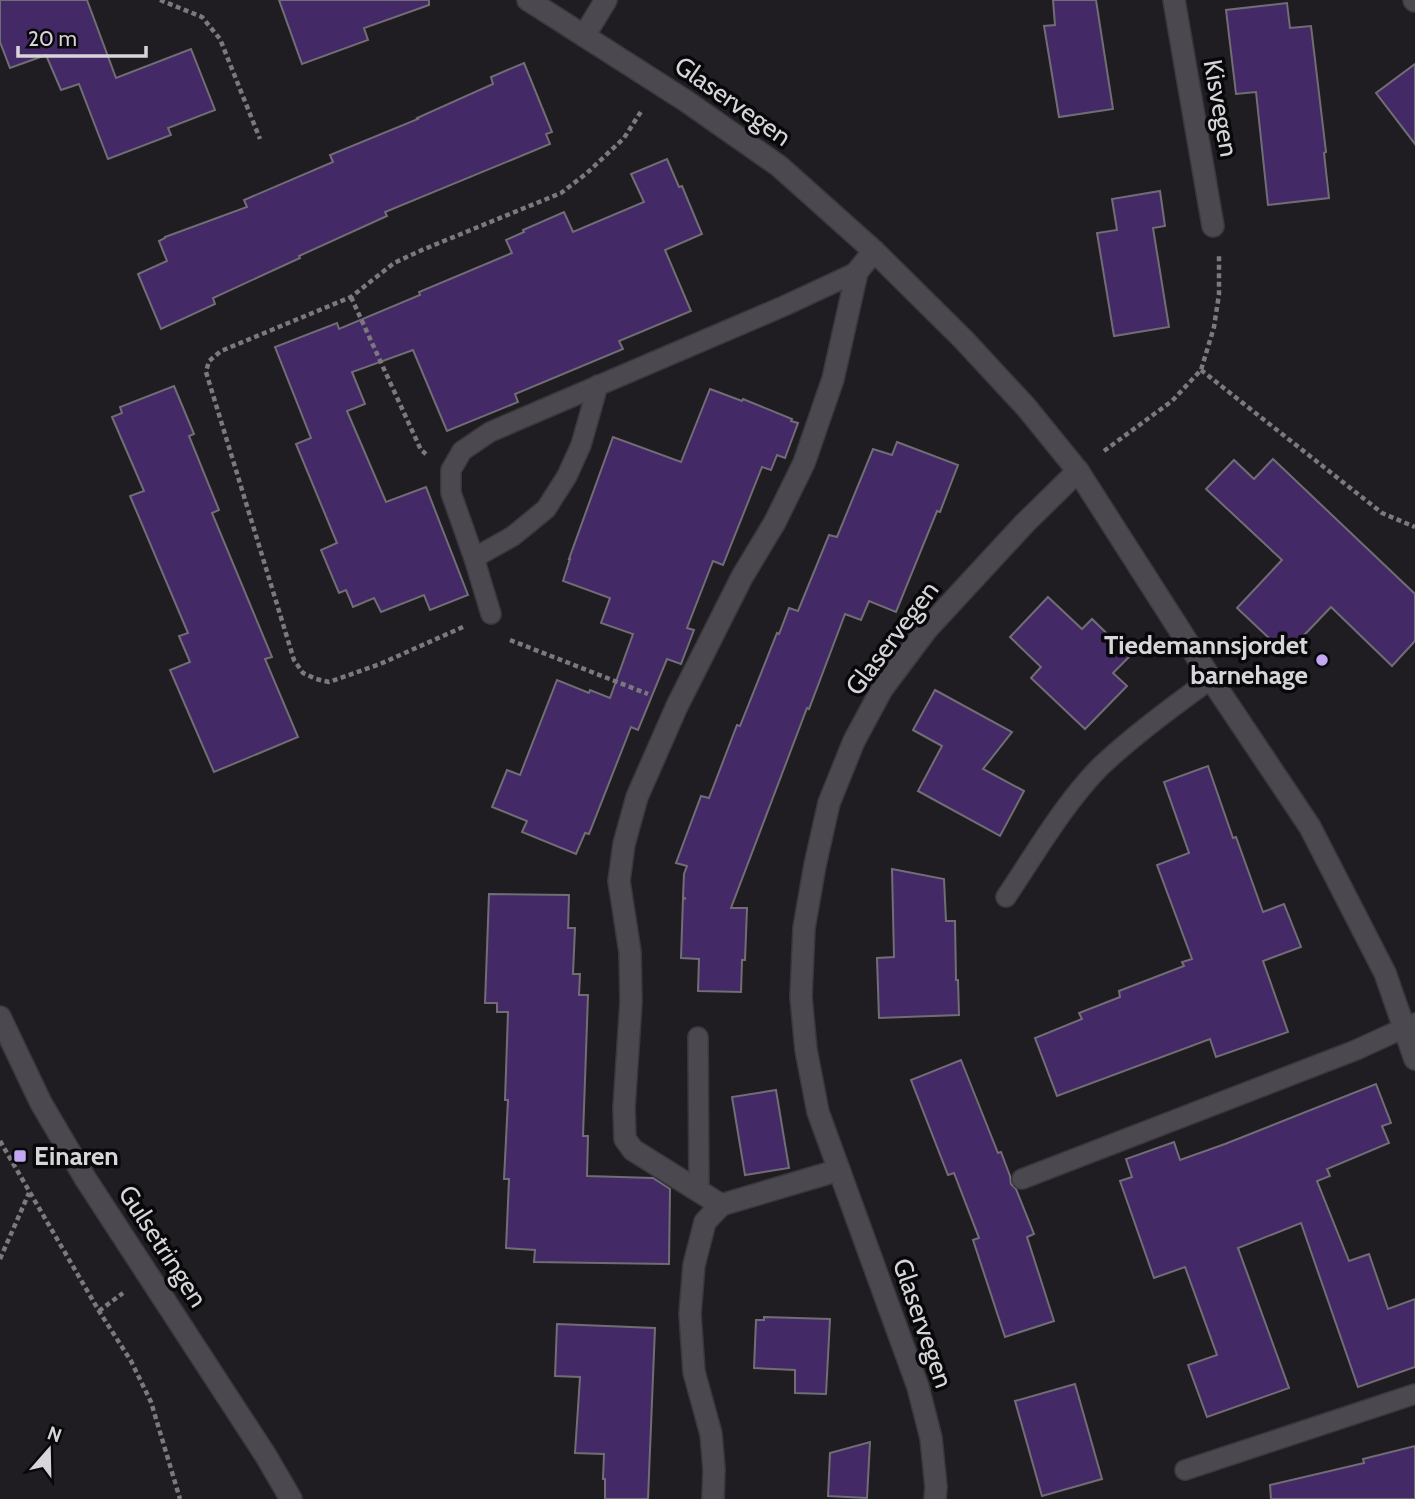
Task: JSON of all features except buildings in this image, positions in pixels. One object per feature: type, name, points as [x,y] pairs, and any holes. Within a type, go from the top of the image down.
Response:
[{"type":"street","name":"Glaservegen","points":[[528,0],[660,83],[779,166],[874,251],[972,349],[1026,407],[1079,471],[1025,523],[927,629],[883,689],[854,741],[829,803],[804,929],[801,997],[806,1050],[818,1112],[918,1387],[931,1438],[935,1499]]},
{"type":"street","points":[[584,36],[606,0]]},
{"type":"street","name":"Kisvegen","points":[[1174,0],[1213,226]]},
{"type":"street","points":[[720,1205],[633,1150],[625,1139],[631,952],[619,881],[624,844],[637,797],[677,706],[742,577],[775,522],[804,463],[833,379],[857,272],[874,251]]},
{"type":"street","points":[[1079,471],[1211,679],[1310,827],[1409,1025],[1415,1059]]},
{"type":"street","name":"Gulsetringen","points":[[0,1017],[41,1103],[85,1178],[291,1499]]},
{"type":"street","points":[[713,1499],[711,1434],[694,1372],[690,1314],[694,1265],[705,1222],[720,1205],[839,1170]]},
{"type":"lane","points":[[491,614],[451,493],[451,470],[462,451],[490,432],[857,272]]},
{"type":"lane","points":[[474,558],[513,536],[546,509],[568,476],[581,445],[598,385]]},
{"type":"lane","points":[[1006,897],[1071,802],[1100,767],[1155,720],[1211,679]]},
{"type":"lane","points":[[1022,1178],[1356,1050],[1409,1025]]},
{"type":"lane","points":[[698,1037],[699,1191]]},
{"type":"lane","points":[[1185,1471],[1415,1394]]},
{"type":"path","points":[[160,0],[202,17],[220,39],[260,139]]},
{"type":"path","points":[[660,83],[624,138],[561,193],[394,263],[351,297],[221,351],[209,361],[206,372],[294,660],[303,673],[329,681],[380,664],[491,614],[498,632],[512,641],[677,706]]},
{"type":"path","points":[[1079,471],[1172,401],[1201,370],[1214,327],[1219,294],[1220,260],[1213,226]]},
{"type":"path","points":[[351,297],[421,450],[451,470]]},
{"type":"path","points":[[1201,370],[1382,513],[1415,527]]},
{"type":"path","points":[[0,1141],[131,1361],[151,1402],[180,1499]]},
{"type":"path","points":[[0,1259],[29,1193]]},
{"type":"path","points":[[99,1311],[123,1293]]},
{"type":"place","name":"Tiedemannsjordet barnehage","points":[[1322,660]]},
{"type":"place","name":"Einaren","points":[[20,1156]]}]
